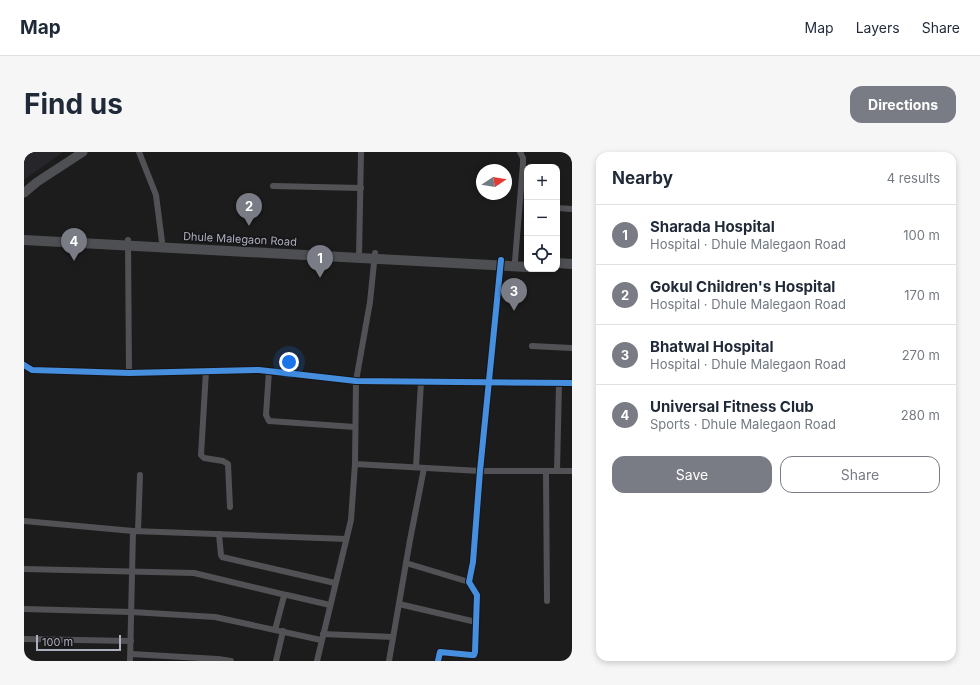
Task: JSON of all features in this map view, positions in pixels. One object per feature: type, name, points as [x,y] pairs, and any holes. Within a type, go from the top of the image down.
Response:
[{"type":"main road","points":[[24,193],[37,182],[83,152]]},
{"type":"main road","points":[[24,234],[127,242]]},
{"type":"main road","name":"Dhule Malegaon Road","points":[[24,240],[127,242],[500,263],[524,267]]},
{"type":"main road","points":[[500,263],[524,261]]},
{"type":"main road","points":[[560,263],[572,264]]},
{"type":"main road","points":[[560,269],[572,270]]},
{"type":"street","points":[[139,152],[156,195],[162,244]]},
{"type":"street","points":[[360,255],[362,152]]},
{"type":"street","points":[[515,261],[523,164],[523,158],[520,152]]},
{"type":"street","points":[[274,186],[361,188]]},
{"type":"street","points":[[560,208],[572,209]]},
{"type":"street","points":[[127,242],[129,373]]},
{"type":"street","points":[[317,661],[351,520],[355,464],[356,381],[370,302],[375,256]]},
{"type":"street","points":[[469,582],[473,562],[488,382],[500,263]]},
{"type":"street","points":[[532,346],[572,348]]},
{"type":"street","points":[[24,366],[32,370],[129,373],[259,370],[356,381],[572,383]]},
{"type":"street","points":[[206,371],[202,455],[204,458],[223,461],[228,464],[230,507]]},
{"type":"street","points":[[269,371],[266,415],[269,421],[355,427]]},
{"type":"street","points":[[416,467],[421,382]]},
{"type":"street","points":[[557,471],[559,383]]},
{"type":"street","points":[[355,464],[480,471],[572,471]]},
{"type":"street","points":[[389,661],[398,604],[424,468]]},
{"type":"street","points":[[546,471],[548,601]]},
{"type":"street","points":[[130,661],[132,572],[140,475]]},
{"type":"street","points":[[24,521],[136,531],[346,539]]},
{"type":"street","points":[[220,534],[221,555],[223,557],[335,583]]},
{"type":"street","points":[[406,563],[469,582],[477,595],[474,655],[440,652],[438,661]]},
{"type":"street","points":[[24,569],[194,573],[330,605]]},
{"type":"street","points":[[275,630],[283,597],[286,595]]},
{"type":"street","points":[[398,604],[476,622]]},
{"type":"street","points":[[24,609],[132,612],[215,617],[275,630],[322,637],[393,637]]},
{"type":"street","points":[[276,661],[283,631]]},
{"type":"street","points":[[24,639],[131,641]]},
{"type":"street","points":[[131,654],[231,661]]},
{"type":"shaded area","points":[[24,152],[63,152],[24,180]]},
{"type":"cycle path","points":[[438,661],[440,652],[471,655],[474,655],[475,652],[477,595],[469,582],[473,562],[480,471],[501,260]]},
{"type":"cycle path","points":[[24,365],[32,370],[129,373],[259,370],[356,381],[572,383]]},
{"type":"place","name":"Gokul Children's Hospital","points":[[249,226]]},
{"type":"place","name":"Universal Fitness Club","points":[[74,261]]},
{"type":"place","name":"Sharada Hospital","points":[[320,278]]},
{"type":"place","name":"Bhatwal Hospital","points":[[514,311]]}]
